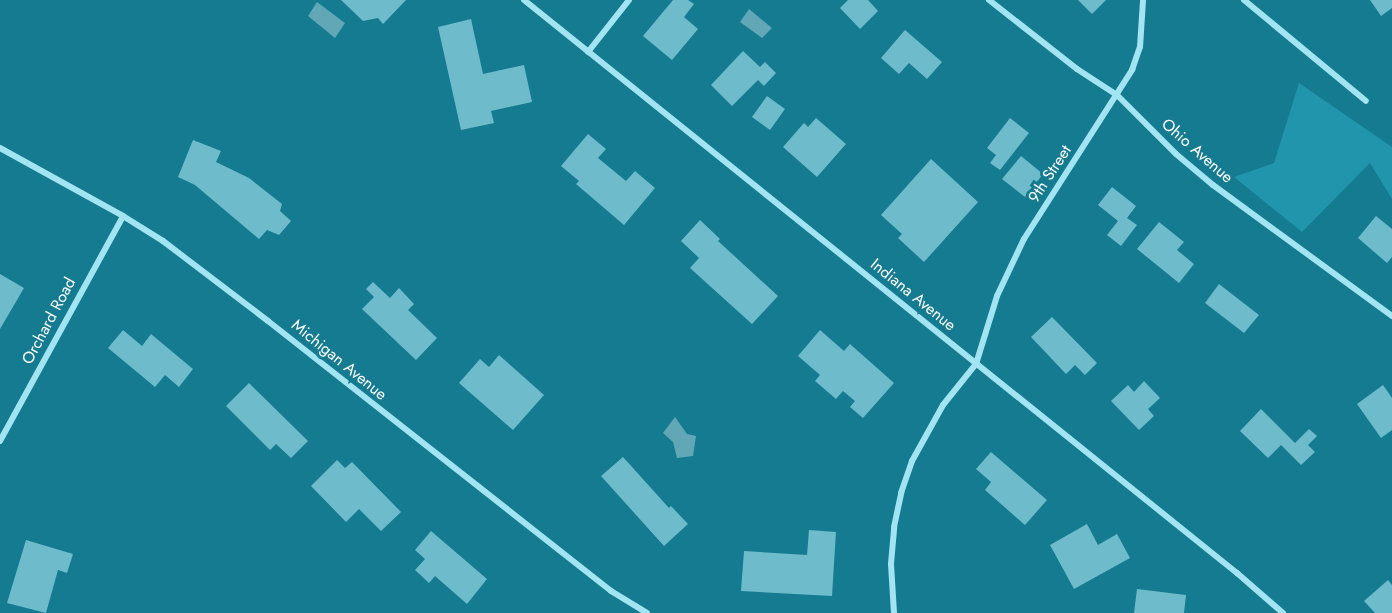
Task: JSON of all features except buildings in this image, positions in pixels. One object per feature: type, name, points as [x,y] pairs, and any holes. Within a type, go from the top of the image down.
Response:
[{"type":"street","name":"Indiana Avenue","points":[[524,0],[1284,613]]},
{"type":"street","points":[[588,52],[629,0]]},
{"type":"street","name":"Ohio Avenue","points":[[989,0],[1077,69],[1117,95],[1176,154],[1213,184],[1392,316]]},
{"type":"street","name":"9th Street","points":[[894,613],[891,564],[900,493],[927,431],[976,364],[997,296],[1012,261],[1132,70],[1140,47],[1143,0]]},
{"type":"street","points":[[1244,0],[1366,101]]},
{"type":"street","name":"Michigan Avenue","points":[[0,148],[123,216],[163,241],[611,591],[647,613]]},
{"type":"street","name":"Orchard Road","points":[[0,441],[123,216]]},
{"type":"shaded area","points":[[317,2],[345,23],[335,38],[308,16]]},
{"type":"shaded area","points":[[749,9],[772,28],[762,38],[740,22]]},
{"type":"shaded area","points":[[1299,83],[1392,147],[1392,199],[1370,163],[1302,232],[1234,177],[1274,163]]},
{"type":"shaded area","points":[[675,417],[687,434],[696,436],[693,456],[677,458],[673,442],[663,433]]}]
